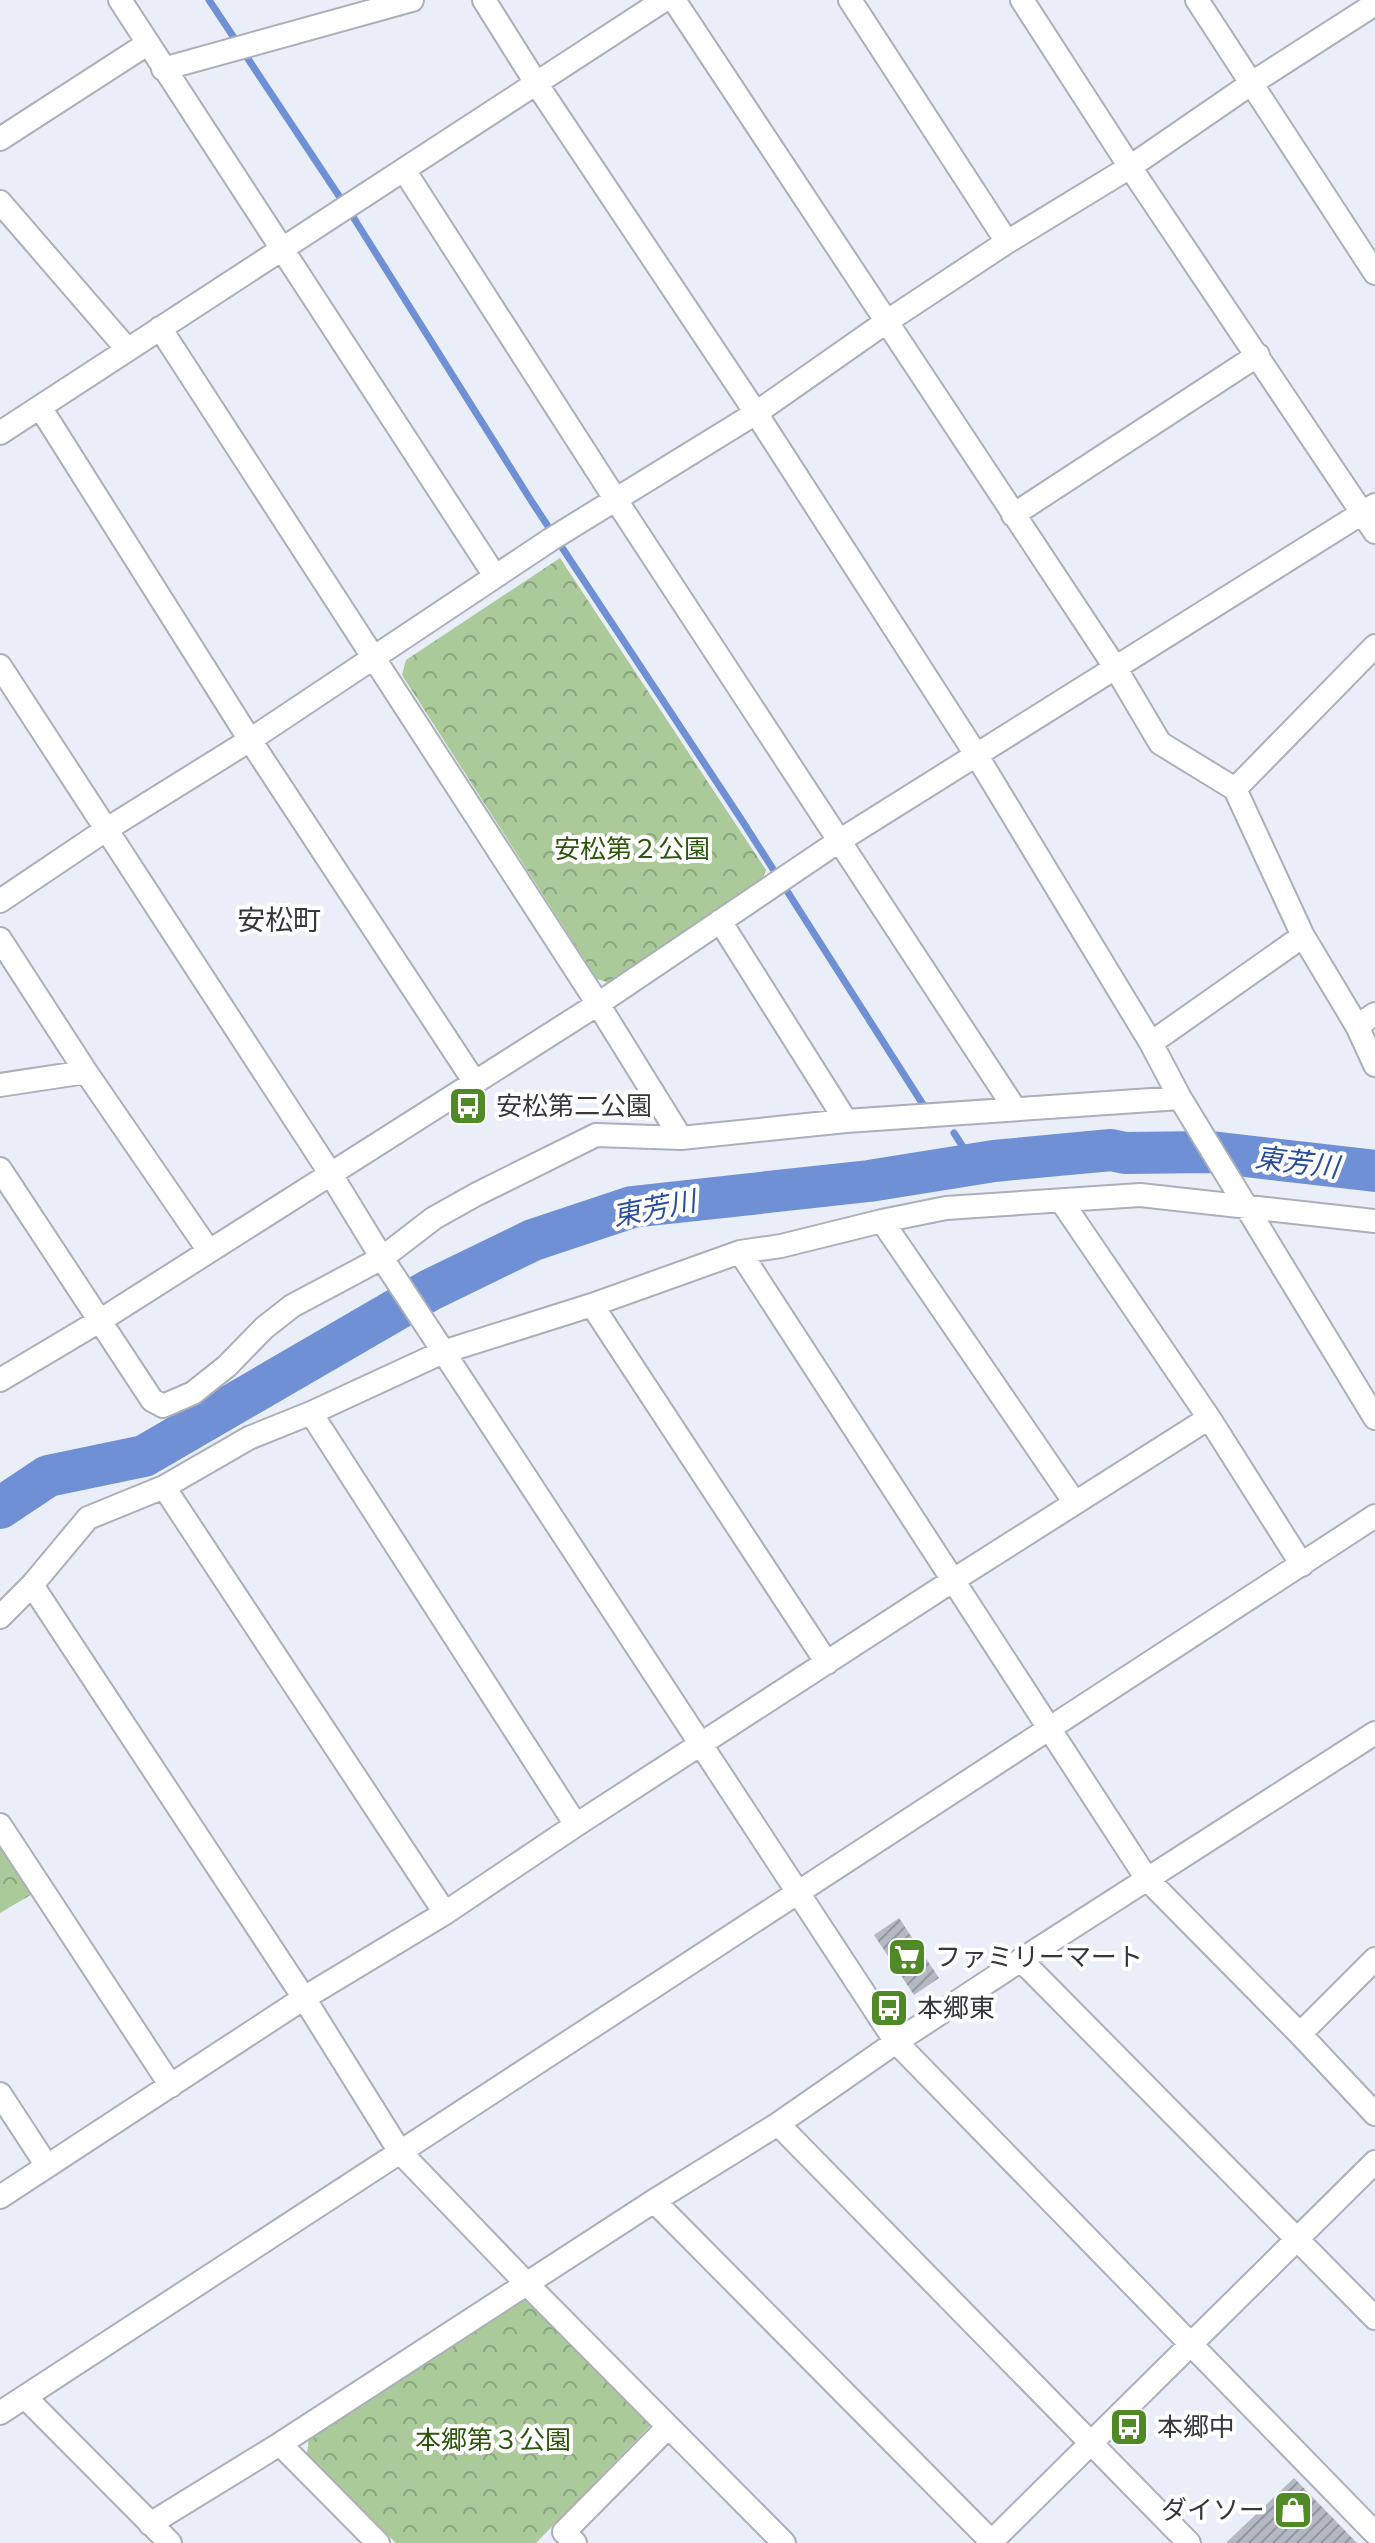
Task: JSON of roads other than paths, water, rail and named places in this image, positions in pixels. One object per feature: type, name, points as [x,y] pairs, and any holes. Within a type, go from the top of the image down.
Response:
[{"type":"street","points":[[120,0],[495,576]]},
{"type":"street","points":[[163,69],[412,0]]},
{"type":"street","points":[[484,0],[977,756],[1375,1418]]},
{"type":"street","points":[[0,433],[664,0]]},
{"type":"street","points":[[674,0],[1115,667],[1160,743],[1235,789],[1303,936],[1366,1020],[1375,1065]]},
{"type":"street","points":[[850,0],[1007,242]]},
{"type":"street","points":[[0,1380],[101,1320],[598,1004],[839,841],[1115,667],[1371,516],[1130,167],[1022,0]]},
{"type":"street","points":[[1197,0],[1375,273]]},
{"type":"street","points":[[0,901],[107,829],[250,740],[555,537],[756,413],[886,322],[1007,242],[1130,167],[1373,4]]},
{"type":"street","points":[[0,139],[147,44]]},
{"type":"street","points":[[404,170],[1015,1109]]},
{"type":"street","points":[[0,202],[127,349]]},
{"type":"street","points":[[160,328],[598,1004],[681,1138]]},
{"type":"street","points":[[1013,515],[1258,355]]},
{"type":"street","points":[[40,407],[250,740],[474,1081]]},
{"type":"street","points":[[1235,789],[1375,646]]},
{"type":"street","points":[[0,666],[330,1173],[394,1278],[896,2042],[1375,2533]]},
{"type":"street","points":[[720,921],[846,1121]]},
{"type":"street","points":[[1151,1043],[1303,936]]},
{"type":"street","points":[[0,939],[86,1072],[209,1251]]},
{"type":"street","points":[[0,1085],[86,1072]]},
{"type":"street","points":[[0,1169],[152,1400],[163,1406],[193,1393],[292,1306],[382,1258],[434,1218],[596,1135],[681,1138],[846,1121],[1180,1098]]},
{"type":"street","points":[[0,1617],[32,1585],[88,1518],[164,1487],[249,1438],[311,1413],[441,1348],[592,1305],[740,1252],[781,1246],[946,1208],[1140,1195],[1375,1221]]},
{"type":"street","points":[[1062,1202],[1209,1418],[1302,1565]]},
{"type":"street","points":[[882,1221],[1075,1503]]},
{"type":"street","points":[[740,1252],[1147,1879],[1375,2114]]},
{"type":"street","points":[[592,1305],[827,1663]]},
{"type":"street","points":[[311,1413],[576,1825]]},
{"type":"street","points":[[0,2197],[304,1998],[445,1913],[952,1581],[1209,1418]]},
{"type":"street","points":[[164,1487],[445,1913]]},
{"type":"street","points":[[0,2413],[1375,1516]]},
{"type":"street","points":[[32,1585],[304,1998],[400,2152],[784,2543]]},
{"type":"street","points":[[150,2524],[778,2124],[1021,1960],[1375,1733]]},
{"type":"street","points":[[0,1825],[171,2086]]},
{"type":"street","points":[[1300,2034],[1375,1959]]},
{"type":"street","points":[[1021,1960],[1375,2318]]},
{"type":"street","points":[[0,2094],[47,2166]]},
{"type":"street","points":[[778,2124],[1189,2543]]},
{"type":"street","points":[[654,2201],[991,2542],[1375,2162]]},
{"type":"street","points":[[25,2397],[170,2543]]},
{"type":"street","points":[[564,2539],[668,2427]]},
{"type":"street","points":[[280,2444],[378,2543]]},
{"type":"waterway","points":[[209,0],[355,220],[532,502],[743,822],[924,1106]]},
{"type":"waterway","points":[[954,1133],[974,1164]]},
{"type":"waterway","name":"東芳川","points":[[0,1508],[48,1476],[144,1456],[430,1290],[533,1240],[632,1207],[869,1181],[994,1161],[1111,1150],[1125,1153],[1211,1152],[1375,1171]]},
{"type":"place","name":"安松第二公園","points":[[468,1106]]},
{"type":"place","name":"ファミリーマート","points":[[907,1957]]},
{"type":"place","name":"本郷東","points":[[889,2008]]},
{"type":"place","name":"本郷中","points":[[1129,2427]]},
{"type":"place","name":"ダイソー","points":[[1293,2510]]},
{"type":"district","name":"安松町","points":[[279,920]]},
{"type":"park label","name":"安松第２公園","points":[[632,849]]},
{"type":"park label","name":"本郷第３公園","points":[[493,2440]]}]
